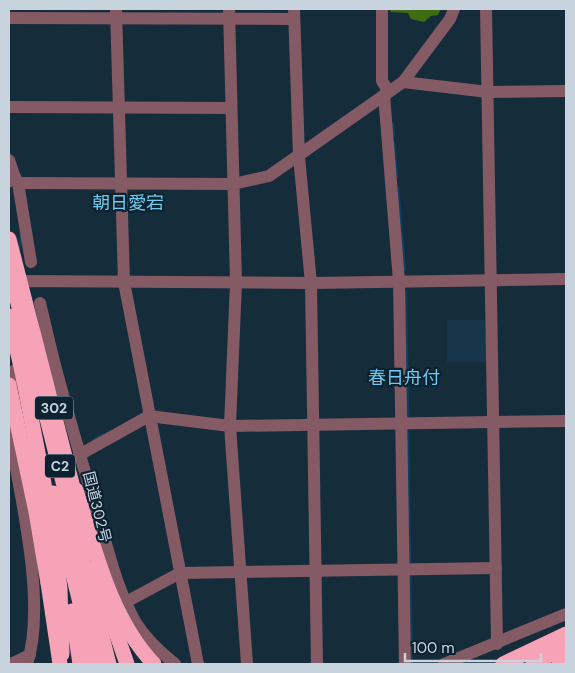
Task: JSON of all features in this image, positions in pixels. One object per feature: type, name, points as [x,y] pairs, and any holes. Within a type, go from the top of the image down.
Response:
[{"type":"highway","name":"国道302号","points":[[9,239],[15,282],[34,331],[88,546],[111,621],[127,664]]},
{"type":"highway","name":"C2","points":[[9,268],[24,369],[95,664]]},
{"type":"highway","name":"C2","points":[[9,316],[109,664]]},
{"type":"highway","name":"302","points":[[9,346],[24,369],[71,601],[80,664]]},
{"type":"highway","points":[[24,369],[121,625],[142,664]]},
{"type":"highway","points":[[24,369],[55,543],[60,589],[61,664]]},
{"type":"highway","points":[[9,384],[36,512],[61,664]]},
{"type":"highway","points":[[107,584],[131,633],[154,664]]},
{"type":"highway","points":[[504,664],[566,634]]},
{"type":"highway","points":[[526,664],[566,645]]},
{"type":"highway","points":[[533,664],[566,645]]},
{"type":"highway","points":[[560,664],[566,661]]},
{"type":"street","points":[[382,9],[382,81],[387,93],[399,282],[406,664]]},
{"type":"street","points":[[13,180],[233,184],[269,176],[299,157],[403,82],[450,19],[454,9]]},
{"type":"street","points":[[486,9],[497,644]]},
{"type":"street","points":[[116,14],[124,282],[198,664]]},
{"type":"street","points":[[9,18],[116,14],[294,14],[299,157],[310,283],[317,664]]},
{"type":"street","points":[[229,14],[236,282],[230,426],[247,664]]},
{"type":"street","points":[[403,82],[488,92],[566,91]]},
{"type":"street","points":[[9,107],[232,108]]},
{"type":"street","points":[[9,160],[31,262]]},
{"type":"street","points":[[15,282],[310,283],[566,278]]},
{"type":"street","points":[[40,303],[79,455],[115,575],[126,602],[142,631],[175,664]]},
{"type":"street","points":[[34,331],[49,341]]},
{"type":"street","points":[[9,390],[24,369]]},
{"type":"street","points":[[79,455],[149,416],[230,426],[566,421]]},
{"type":"street","points":[[9,431],[14,490],[33,583],[34,603],[29,659],[11,664]]},
{"type":"street","points":[[126,602],[180,573],[496,568]]},
{"type":"street","points":[[444,664],[497,644],[566,614]]},
{"type":"street","points":[[111,621],[142,631]]},
{"type":"shaded area","points":[[447,320],[486,320],[487,362],[447,362]]},
{"type":"green space","points":[[389,9],[441,9],[438,15],[431,16],[424,22],[411,19],[408,13],[391,12]]},
{"type":"waterway","points":[[393,124],[394,136]]},
{"type":"waterway","points":[[394,142],[397,177]]},
{"type":"waterway","points":[[398,188],[405,270]]},
{"type":"waterway","points":[[20,248],[21,235]]},
{"type":"waterway","points":[[406,291],[408,416]]},
{"type":"waterway","points":[[408,432],[410,563]]},
{"type":"waterway","points":[[93,440],[103,434]]},
{"type":"waterway","points":[[410,576],[412,662]]},
{"type":"district","name":"朝日愛宕","points":[[128,203]]},
{"type":"district","name":"春日舟付","points":[[404,378]]}]
